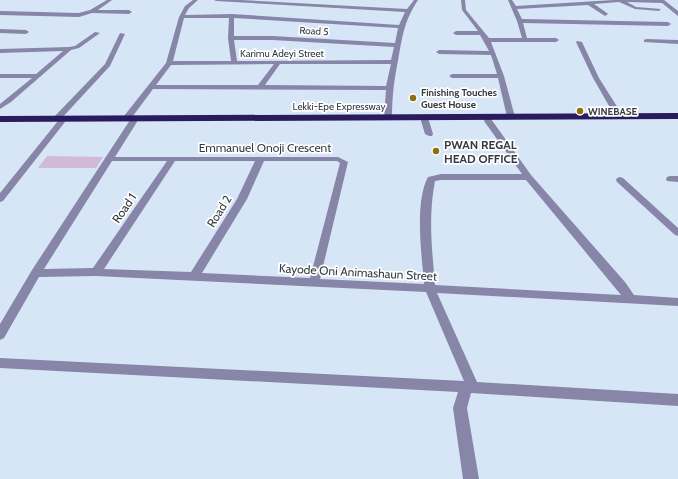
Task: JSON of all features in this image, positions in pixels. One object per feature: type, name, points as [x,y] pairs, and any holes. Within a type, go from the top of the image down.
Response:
[{"type":"highway","name":"Lekki-Epe Expressway","points":[[213,120],[388,117],[678,116]]},
{"type":"highway","name":"Lekki-Epe Expressway","points":[[0,119],[59,121]]},
{"type":"highway","name":"Lekki-Epe Expressway","points":[[0,123],[130,120],[425,122],[678,120]]},
{"type":"street","points":[[91,12],[110,0]]},
{"type":"street","points":[[140,0],[151,0]]},
{"type":"street","points":[[0,335],[36,273],[109,159],[130,120],[150,88],[169,63],[182,17],[187,6],[196,0]]},
{"type":"street","points":[[216,0],[408,11]]},
{"type":"street","points":[[388,117],[389,88],[401,28],[408,11],[416,0]]},
{"type":"street","points":[[463,0],[464,10],[487,40],[493,53],[501,76],[511,117]]},
{"type":"street","points":[[510,0],[520,22],[525,40]]},
{"type":"street","points":[[514,8],[557,2],[589,3],[601,1],[662,1],[677,12]]},
{"type":"street","points":[[622,1],[635,8],[659,10]]},
{"type":"street","points":[[589,3],[605,14]]},
{"type":"street","points":[[0,13],[79,15],[91,12],[129,12]]},
{"type":"street","points":[[182,17],[232,16],[401,28]]},
{"type":"street","points":[[232,16],[231,38],[234,63]]},
{"type":"street","points":[[520,22],[668,24]]},
{"type":"street","points":[[0,32],[26,32]]},
{"type":"street","points":[[0,51],[69,49],[77,47],[97,33]]},
{"type":"street","points":[[456,33],[482,33]]},
{"type":"street","points":[[0,199],[59,121],[108,64],[122,34]]},
{"type":"street","name":"Road 5","points":[[231,38],[272,38],[397,45]]},
{"type":"street","points":[[487,40],[556,40]]},
{"type":"street","points":[[646,41],[678,42]]},
{"type":"street","points":[[579,42],[596,78],[619,116]]},
{"type":"street","points":[[0,107],[69,49]]},
{"type":"street","points":[[439,52],[493,53]]},
{"type":"street","name":"Karimu Adeyi Street","points":[[169,63],[394,62]]},
{"type":"street","points":[[260,88],[278,63]]},
{"type":"street","points":[[0,76],[36,76]]},
{"type":"street","points":[[452,76],[501,76]]},
{"type":"street","points":[[150,88],[389,88]]},
{"type":"street","points":[[425,122],[429,134]]},
{"type":"street","points":[[488,122],[528,178],[621,285],[630,299]]},
{"type":"street","name":"Emmanuel Onoji Crescent","points":[[109,159],[261,158],[338,159],[344,162],[314,282]]},
{"type":"street","name":"Road 2","points":[[194,276],[242,199],[261,158]]},
{"type":"street","name":"Road 1","points":[[96,272],[173,159]]},
{"type":"street","points":[[470,386],[430,290],[424,228],[426,202],[431,180],[441,177],[528,178]]},
{"type":"street","points":[[620,180],[678,233]]},
{"type":"street","name":"Kayode Oni Animashaun Street","points":[[36,273],[96,272],[194,276],[430,290],[678,302]]},
{"type":"street","points":[[0,363],[470,386],[678,400]]},
{"type":"street","points":[[470,386],[461,400],[460,408],[471,479]]},
{"type":"shaded area","points":[[47,156],[103,157],[96,168],[38,168]]},
{"type":"place","name":"Finishing Touches Guest House","points":[[413,98]]},
{"type":"place","name":"WINEBASE","points":[[580,111]]},
{"type":"place","name":"PWAN REGAL HEAD OFFICE","points":[[436,151]]}]
